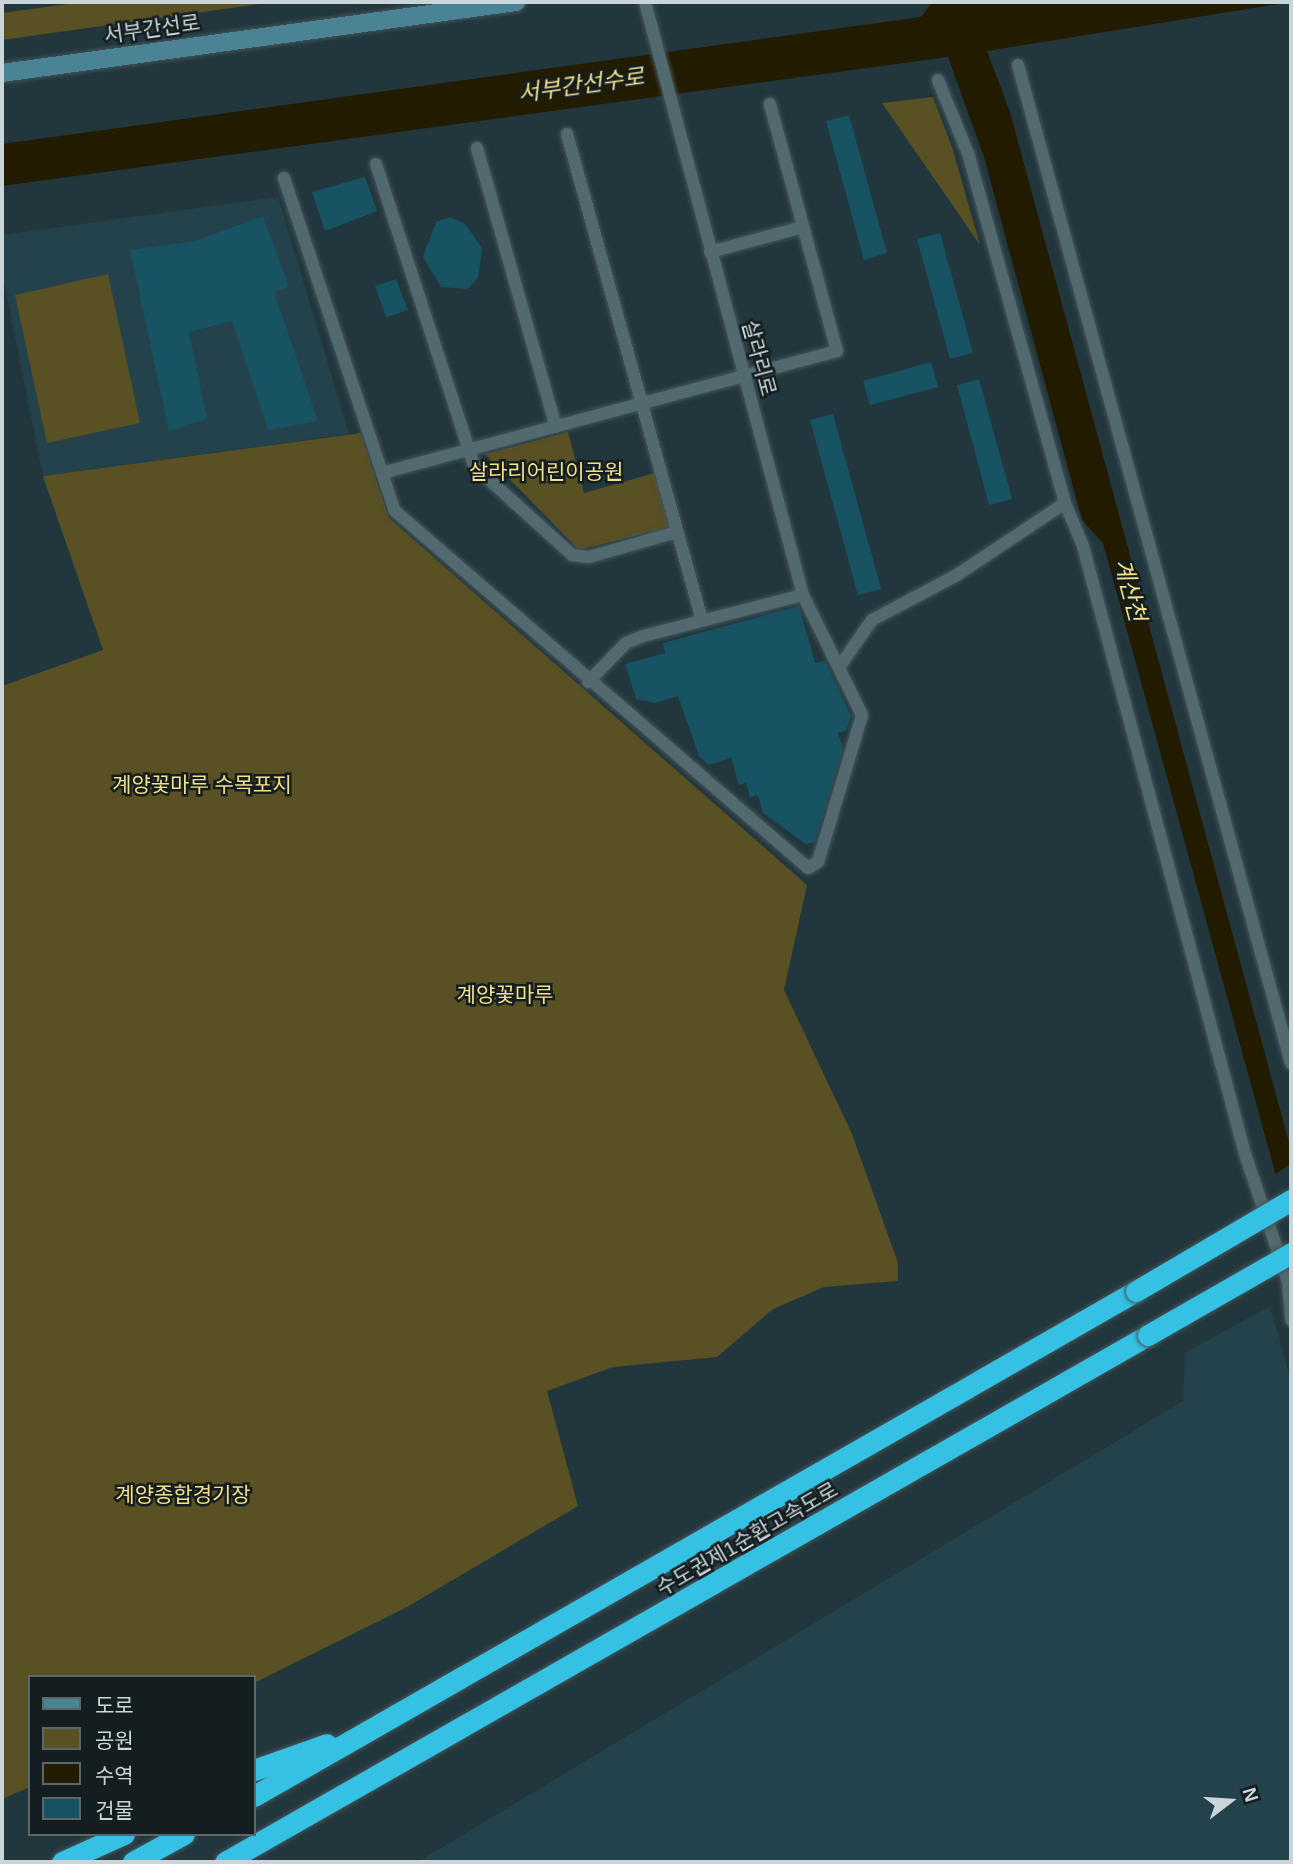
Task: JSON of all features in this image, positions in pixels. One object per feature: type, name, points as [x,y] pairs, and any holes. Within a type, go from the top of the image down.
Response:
[{"type":"highway","name":"수도권제1순환고속도로","points":[[256,1795],[389,1723],[1291,1200]]},
{"type":"highway","name":"수도권제1순환고속도로","points":[[225,1862],[1291,1253]]},
{"type":"highway","points":[[256,1769],[389,1723]]},
{"type":"highway","points":[[62,1862],[120,1836]]},
{"type":"highway","points":[[132,1862],[180,1836]]},
{"type":"main road","name":"서부간선로","points":[[2,73],[516,2]]},
{"type":"street","name":"살라리로","points":[[588,682],[808,868],[818,862],[862,715],[803,596],[645,2]]},
{"type":"street","points":[[1018,65],[1291,1063]]},
{"type":"street","points":[[938,80],[969,156],[1065,503],[1083,546],[1245,1154],[1288,1282],[1291,1321]]},
{"type":"street","points":[[382,473],[837,351],[770,104]]},
{"type":"street","points":[[567,134],[702,620]]},
{"type":"street","points":[[477,148],[556,427]]},
{"type":"street","points":[[376,164],[474,466],[572,555],[589,557],[677,532]]},
{"type":"street","points":[[284,178],[395,511],[588,682],[626,643],[702,620],[803,596]]},
{"type":"street","points":[[710,252],[803,227]]},
{"type":"street","points":[[840,666],[872,620],[957,575],[1065,503]]},
{"type":"shaded area","points":[[278,197],[349,434],[43,476],[2,271],[2,235]]},
{"type":"shaded area","points":[[1270,1306],[1291,1382],[1291,1862],[418,1862],[1183,1401],[1185,1353]]},
{"type":"green space","points":[[82,2],[273,2],[2,40],[2,13]]},
{"type":"green space","points":[[933,97],[953,150],[980,245],[882,103]]},
{"type":"green space","points":[[108,274],[140,423],[47,443],[15,295]]},
{"type":"green space","name":"살라리어린이공원","points":[[568,432],[584,493],[655,473],[670,527],[579,550],[485,454]]},
{"type":"green space","name":"계양꽃마루","points":[[361,433],[389,518],[807,885],[784,990],[852,1134],[898,1263],[898,1281],[824,1287],[773,1309],[717,1357],[613,1367],[547,1391],[578,1506],[407,1607],[256,1682],[256,1675],[28,1675],[28,1788],[2,1799],[2,686],[103,650],[43,476]]},
{"type":"water","points":[[932,2],[1291,2],[987,51],[1010,112],[1291,1150],[1291,1231],[1103,543],[1082,520],[984,157],[948,57],[2,186],[2,144],[921,17]]},
{"type":"pier","points":[[1291,1164],[1291,1234],[1272,1176]]},
{"type":"building","points":[[849,115],[887,253],[864,260],[826,121]]},
{"type":"building","points":[[365,177],[377,211],[325,231],[312,192]]},
{"type":"building","points":[[263,216],[289,287],[274,292],[318,421],[268,430],[232,321],[189,332],[207,419],[169,431],[130,250],[195,241]]},
{"type":"building","points":[[450,217],[465,224],[482,248],[478,278],[468,289],[441,287],[423,257],[436,222]]},
{"type":"building","points":[[940,233],[973,353],[950,359],[917,239]]},
{"type":"building","points":[[396,279],[408,310],[386,317],[375,286]]},
{"type":"building","points":[[931,362],[938,387],[870,405],[863,381]]},
{"type":"building","points":[[979,379],[1012,499],[989,505],[957,385]]},
{"type":"building","points":[[833,414],[881,589],[858,595],[810,420]]},
{"type":"building","points":[[799,606],[815,663],[825,661],[851,716],[846,731],[838,733],[843,749],[815,842],[806,844],[763,813],[758,795],[750,797],[746,783],[739,785],[731,758],[708,765],[699,756],[678,696],[655,703],[636,699],[625,664],[665,653],[663,643]]},
{"type":"water label","name":"서부간선수로","points":[[581,85]]},
{"type":"water label","name":"계산천","points":[[1130,590]]},
{"type":"park label","name":"계양꽃마루 수목포지","points":[[202,785]]},
{"type":"park label","name":"계양종합경기장","points":[[183,1495]]}]
